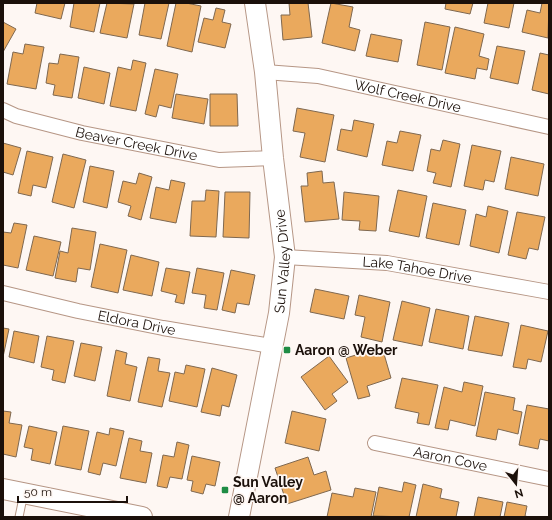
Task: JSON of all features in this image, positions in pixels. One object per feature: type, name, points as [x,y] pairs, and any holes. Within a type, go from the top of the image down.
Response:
[{"type":"street","name":"Sun Valley Drive","points":[[239,517],[271,346],[279,313],[285,258],[273,158],[265,72],[255,3]]},
{"type":"street","name":"Wolf Creek Drive","points":[[265,72],[318,76],[549,127]]},
{"type":"street","name":"Beaver Creek Drive","points":[[3,110],[16,116],[82,133],[219,160],[273,158]]},
{"type":"street","name":"Lake Tahoe Drive","points":[[285,258],[387,263],[549,292]]},
{"type":"street","name":"Eldora Drive","points":[[3,293],[78,311],[163,328],[271,346]]},
{"type":"street","name":"Aaron Cove","points":[[375,443],[549,480]]},
{"type":"street","points":[[3,489],[76,507],[142,517]]},
{"type":"lane","points":[[19,517],[24,493]]},
{"type":"building","points":[[37,3],[65,3],[61,19],[35,13]]},
{"type":"building","points":[[74,3],[100,3],[94,32],[70,27]]},
{"type":"building","points":[[107,3],[134,4],[127,38],[100,33]]},
{"type":"building","points":[[145,3],[169,3],[161,39],[139,35]]},
{"type":"building","points":[[176,3],[201,6],[192,52],[167,46]]},
{"type":"building","points":[[289,3],[308,3],[312,37],[283,40],[281,15],[290,15]]},
{"type":"building","points":[[331,3],[353,7],[349,27],[360,30],[355,51],[322,43]]},
{"type":"building","points":[[446,3],[473,3],[470,14],[445,9]]},
{"type":"building","points":[[488,3],[514,3],[509,28],[484,23]]},
{"type":"building","points":[[542,3],[549,3],[548,38],[522,32],[527,10],[540,13]]},
{"type":"building","points":[[216,8],[225,10],[222,22],[231,24],[225,48],[198,42],[204,18],[213,20]]},
{"type":"building","points":[[3,22],[16,29],[3,52]]},
{"type":"building","points":[[425,22],[450,27],[442,70],[417,65]]},
{"type":"building","points":[[455,27],[484,34],[479,56],[489,59],[487,70],[477,68],[475,79],[445,73]]},
{"type":"building","points":[[371,34],[402,40],[398,62],[366,56]]},
{"type":"building","points":[[25,44],[44,47],[36,89],[7,84],[13,52],[23,54]]},
{"type":"building","points":[[497,46],[525,51],[518,84],[490,78]]},
{"type":"building","points":[[540,53],[549,55],[549,94],[532,90]]},
{"type":"building","points":[[60,54],[79,57],[72,98],[53,95],[55,85],[46,83],[49,63],[58,64]]},
{"type":"building","points":[[133,60],[146,63],[136,111],[110,106],[118,67],[131,70]]},
{"type":"building","points":[[84,67],[110,73],[104,104],[78,98]]},
{"type":"building","points":[[155,69],[178,74],[171,108],[159,105],[156,117],[145,114]]},
{"type":"building","points":[[176,94],[208,99],[204,124],[172,118]]},
{"type":"building","points":[[210,94],[237,94],[238,126],[210,126]]},
{"type":"building","points":[[297,108],[334,115],[325,162],[300,157],[305,133],[293,131]]},
{"type":"building","points":[[354,120],[374,124],[367,157],[337,150],[341,129],[352,131]]},
{"type":"building","points":[[400,131],[421,135],[413,171],[382,165],[387,141],[397,143]]},
{"type":"building","points":[[443,140],[460,144],[451,187],[433,183],[436,173],[427,171],[431,149],[440,151]]},
{"type":"building","points":[[3,143],[21,148],[13,175],[3,172]]},
{"type":"building","points":[[472,145],[501,151],[494,182],[485,180],[483,190],[464,186]]},
{"type":"building","points":[[27,151],[53,157],[46,188],[33,185],[31,196],[18,193]]},
{"type":"building","points":[[63,154],[86,160],[74,208],[52,202]]},
{"type":"building","points":[[511,157],[544,164],[538,196],[505,189]]},
{"type":"building","points":[[90,166],[114,171],[107,208],[83,202]]},
{"type":"building","points":[[322,171],[323,183],[334,182],[339,219],[305,222],[301,186],[308,186],[307,173]]},
{"type":"building","points":[[139,173],[152,177],[141,220],[128,216],[131,206],[118,202],[123,181],[136,184]]},
{"type":"building","points":[[171,180],[185,183],[176,223],[150,218],[156,187],[169,190]]},
{"type":"building","points":[[206,190],[219,191],[216,237],[190,236],[192,201],[205,201]]},
{"type":"building","points":[[398,190],[427,196],[419,237],[389,231]]},
{"type":"building","points":[[225,192],[250,192],[249,238],[223,237]]},
{"type":"building","points":[[344,192],[379,196],[376,231],[359,230],[360,221],[342,220]]},
{"type":"building","points":[[433,203],[466,210],[459,245],[426,238]]},
{"type":"building","points":[[488,206],[508,211],[499,253],[470,246],[476,214],[486,217]]},
{"type":"building","points":[[517,212],[545,217],[538,250],[529,248],[526,259],[508,255]]},
{"type":"building","points":[[14,223],[27,225],[18,268],[3,265],[3,232],[11,233]]},
{"type":"building","points":[[72,228],[96,232],[90,270],[78,268],[76,282],[55,278],[60,251],[68,253]]},
{"type":"building","points":[[34,236],[61,242],[53,276],[26,270]]},
{"type":"building","points":[[100,244],[127,250],[118,293],[91,287]]},
{"type":"building","points":[[131,255],[159,262],[152,296],[123,290]]},
{"type":"building","points":[[166,268],[190,272],[184,304],[175,302],[177,295],[161,291]]},
{"type":"building","points":[[197,268],[224,273],[217,310],[204,308],[206,295],[192,293]]},
{"type":"building","points":[[231,270],[255,275],[249,305],[237,303],[235,313],[222,310]]},
{"type":"building","points":[[315,289],[349,296],[344,319],[310,312]]},
{"type":"building","points":[[359,295],[390,302],[382,342],[361,337],[365,317],[355,315]]},
{"type":"building","points":[[402,301],[430,308],[422,346],[393,340]]},
{"type":"building","points":[[436,309],[469,316],[463,349],[429,342]]},
{"type":"building","points":[[475,316],[509,323],[502,356],[468,350]]},
{"type":"building","points":[[521,325],[548,331],[541,362],[528,359],[526,369],[513,367]]},
{"type":"building","points":[[3,328],[9,329],[3,357]]},
{"type":"building","points":[[14,331],[39,336],[34,363],[9,357]]},
{"type":"building","points":[[47,336],[74,341],[65,383],[52,380],[54,370],[41,367]]},
{"type":"building","points":[[81,343],[102,347],[95,381],[74,376]]},
{"type":"building","points":[[382,347],[391,378],[367,386],[370,396],[358,399],[346,358]]},
{"type":"building","points":[[116,350],[127,353],[125,364],[137,367],[130,401],[107,396]]},
{"type":"building","points":[[329,356],[348,382],[332,394],[337,401],[325,410],[301,377]]},
{"type":"building","points":[[148,357],[160,359],[158,371],[170,373],[162,407],[138,402]]},
{"type":"building","points":[[186,365],[205,369],[197,407],[169,401],[175,372],[184,374]]},
{"type":"building","points":[[212,368],[237,375],[229,407],[222,405],[220,416],[201,412]]},
{"type":"building","points":[[402,378],[438,385],[429,425],[417,423],[419,413],[395,408]]},
{"type":"building","points":[[464,382],[483,386],[475,426],[450,420],[448,430],[435,428],[444,387],[462,392]]},
{"type":"building","points":[[485,392],[515,398],[513,410],[522,412],[518,434],[498,429],[496,440],[476,436]]},
{"type":"building","points":[[527,405],[549,409],[549,441],[540,439],[538,449],[519,445]]},
{"type":"building","points":[[3,411],[11,412],[9,423],[22,425],[16,457],[3,454]]},
{"type":"building","points":[[292,411],[326,419],[319,451],[285,443]]},
{"type":"building","points":[[29,426],[57,432],[50,464],[31,460],[33,449],[24,447]]},
{"type":"building","points":[[63,426],[89,431],[81,470],[55,465]]},
{"type":"building","points":[[110,428],[124,431],[116,466],[103,463],[100,475],[88,472],[97,432],[109,435]]},
{"type":"building","points":[[129,438],[142,441],[140,451],[152,453],[146,483],[120,478]]},
{"type":"building","points":[[177,442],[189,445],[182,479],[170,477],[167,488],[157,486],[163,455],[174,457]]},
{"type":"building","points":[[192,456],[220,462],[215,486],[206,484],[203,494],[191,491],[193,481],[187,480]]},
{"type":"building","points":[[308,457],[314,475],[326,471],[331,490],[287,504],[275,468]]},
{"type":"building","points":[[404,482],[416,485],[409,517],[373,516],[379,487],[402,492]]},
{"type":"building","points":[[423,484],[442,489],[440,498],[459,502],[456,517],[416,517]]},
{"type":"building","points":[[355,488],[376,492],[371,517],[327,517],[332,493],[353,497]]},
{"type":"building","points":[[478,497],[503,502],[500,517],[474,517]]},
{"type":"building","points":[[507,502],[527,506],[525,516],[529,517],[504,517]]},
{"type":"place","name":"Aaron @ Weber","points":[[287,350]]},
{"type":"place","name":"Sun Valley @ Aaron","points":[[225,490]]}]
